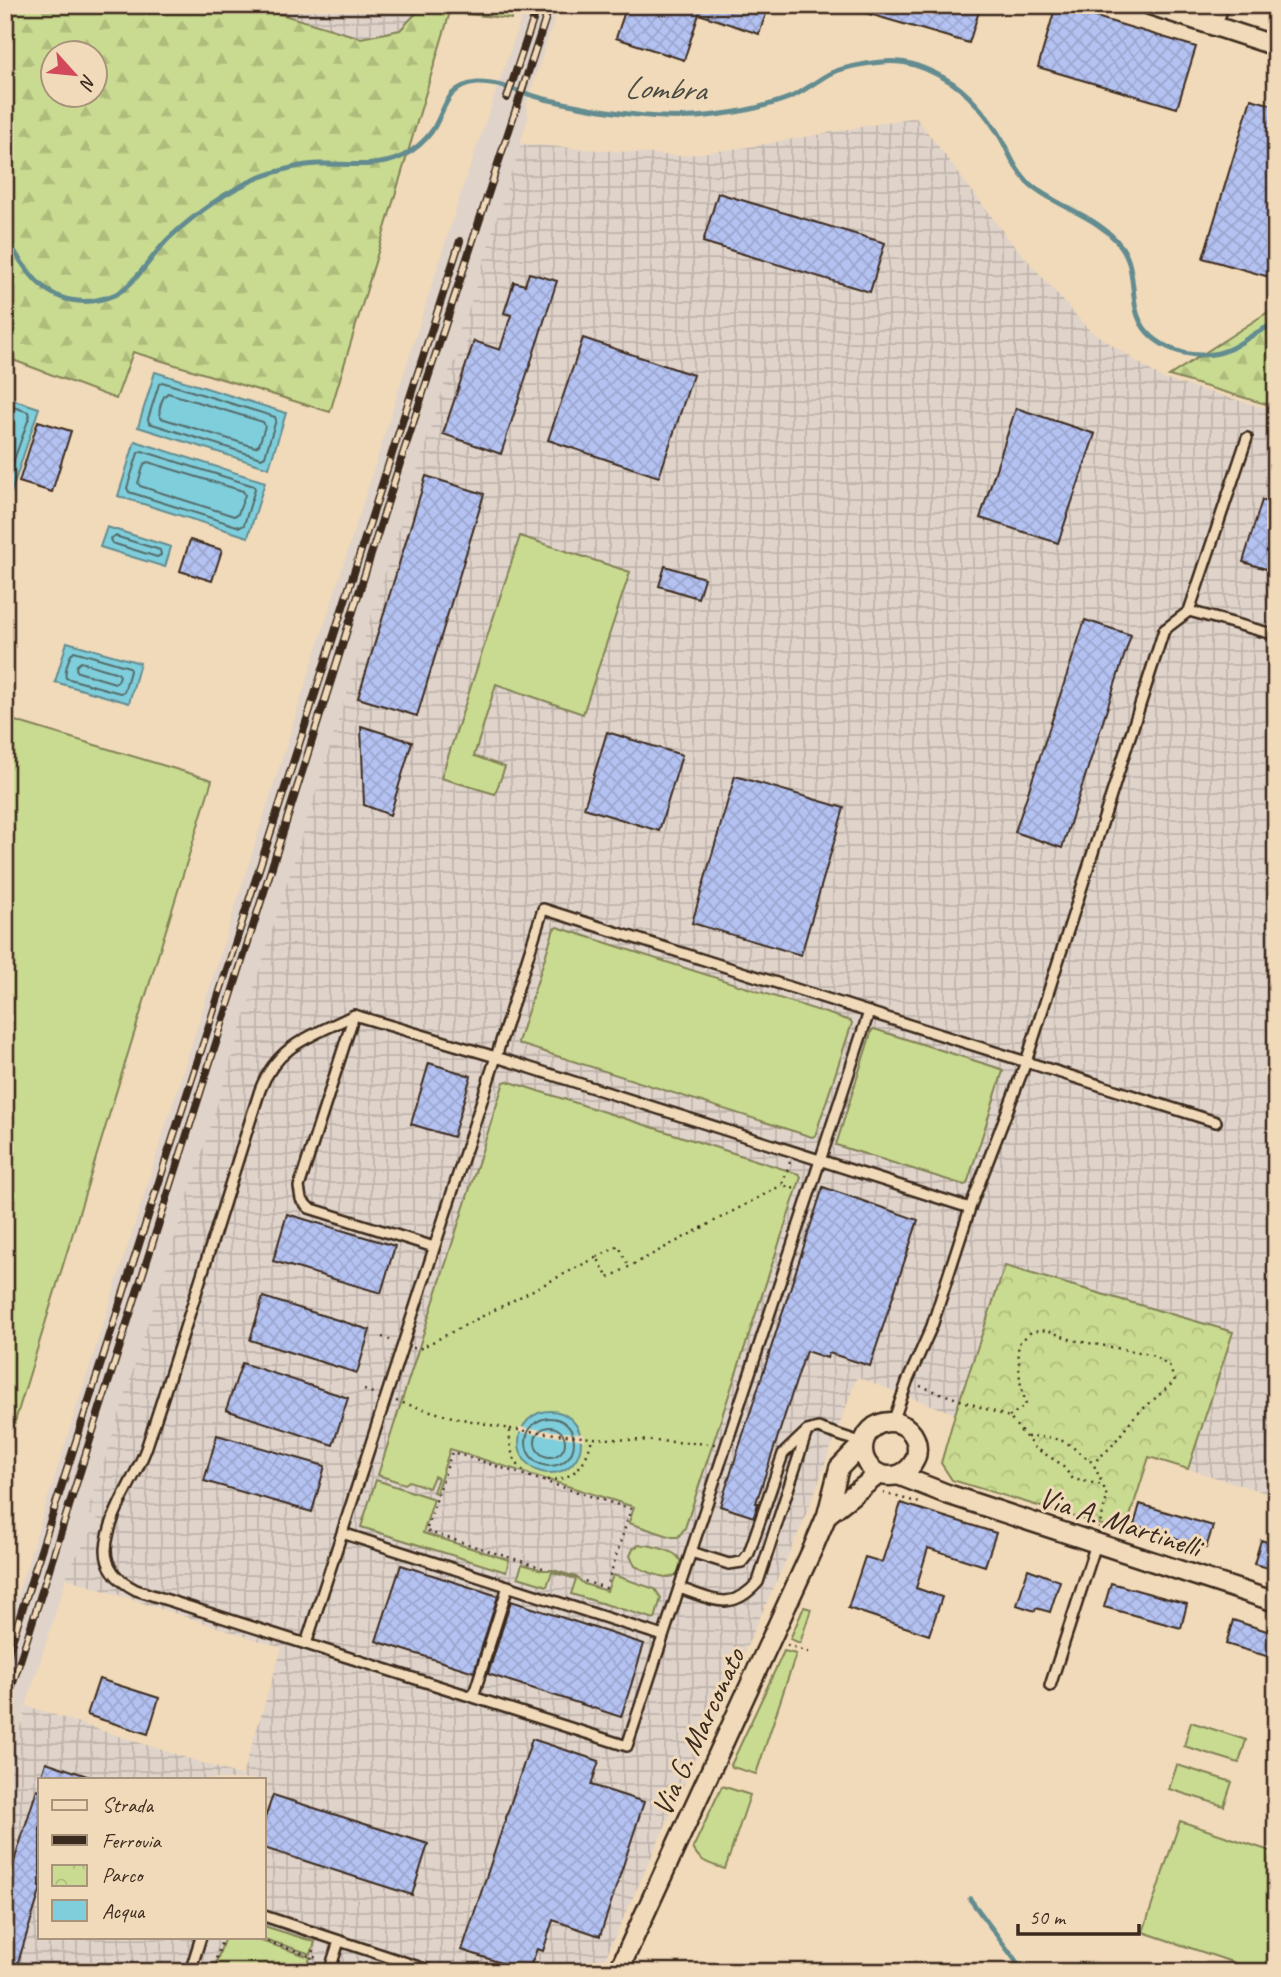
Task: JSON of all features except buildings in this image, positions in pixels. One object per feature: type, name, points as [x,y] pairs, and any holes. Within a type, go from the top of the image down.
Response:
[{"type":"street","points":[[1150,5],[1276,46]]},
{"type":"street","points":[[1212,25],[1219,5]]},
{"type":"street","points":[[893,1422],[902,1424],[916,1440],[915,1459],[906,1471],[888,1476],[879,1483],[865,1462],[863,1443],[866,1434],[874,1426],[893,1422]]},
{"type":"street","name":"Via G. Marconato","points":[[618,1972],[827,1514],[839,1468],[863,1443]]},
{"type":"street","name":"Via A. Martinelli","points":[[915,1459],[947,1494]]},
{"type":"street","name":"Via A. Martinelli","points":[[898,1475],[947,1494],[1276,1602]]},
{"type":"street","name":"Via G. Marconato","points":[[827,1514],[879,1483]]},
{"type":"lane","points":[[893,1422],[932,1326],[970,1208],[1026,1062],[1164,630],[1189,611],[1247,438]]},
{"type":"lane","points":[[1189,611],[1276,635]]},
{"type":"lane","points":[[306,1644],[543,909],[1216,1122]]},
{"type":"lane","points":[[869,1012],[820,1160],[726,1446],[663,1636],[627,1746],[131,1587],[120,1580],[111,1569],[106,1549],[122,1497],[146,1447],[264,1080],[273,1065],[289,1048],[354,1015],[496,1057],[820,1160],[970,1208]]},
{"type":"lane","points":[[354,1015],[299,1188],[301,1199],[309,1208],[434,1247]]},
{"type":"lane","points":[[691,1552],[729,1564],[742,1562],[749,1553],[783,1454],[807,1432],[818,1429],[863,1443]]},
{"type":"lane","points":[[679,1588],[721,1601],[738,1600],[758,1582],[807,1432]]},
{"type":"lane","points":[[342,1533],[663,1636]]},
{"type":"lane","points":[[1050,1686],[1096,1544]]},
{"type":"lane","points":[[472,1697],[508,1586]]},
{"type":"lane","points":[[266,1917],[434,1972]]},
{"type":"lane","points":[[190,1972],[201,1938]]},
{"type":"lane","points":[[330,1967],[339,1941]]},
{"type":"path","points":[[597,1257],[608,1278],[782,1185],[790,1160]]},
{"type":"path","points":[[782,1185],[809,1194]]},
{"type":"path","points":[[382,1337],[419,1349],[619,1246],[629,1267]]},
{"type":"path","points":[[1009,1417],[1026,1405],[1020,1381],[1018,1344],[1031,1332],[1047,1330],[1072,1340],[1150,1354],[1169,1366],[1175,1381],[1135,1416],[1111,1447],[1093,1463]]},
{"type":"path","points":[[907,1382],[1009,1417],[1034,1447],[1061,1464],[1073,1479],[1103,1485]]},
{"type":"path","points":[[364,1391],[448,1416],[510,1429],[592,1438],[726,1446]]},
{"type":"path","points":[[510,1429],[509,1445],[513,1458],[527,1474],[540,1479],[560,1479],[578,1470],[589,1453],[592,1438]]},
{"type":"path","points":[[1026,1437],[1048,1437],[1066,1442],[1093,1463],[1107,1497],[1096,1544]]},
{"type":"path","points":[[543,1568],[426,1531],[452,1452],[631,1509],[606,1588],[584,1581]]},
{"type":"path","points":[[879,1483],[929,1506]]},
{"type":"path","points":[[307,1972],[320,1934]]},
{"type":"path","points":[[212,1972],[223,1938]]},
{"type":"path","points":[[257,1938],[312,1956],[330,1967]]},
{"type":"shaded area","points":[[250,5],[424,5],[400,30],[361,38]]},
{"type":"shaded area","points":[[526,5],[559,5],[527,103],[528,118],[467,315],[458,329],[471,337],[448,373],[93,1497],[86,1511],[99,1519],[70,1566],[5,1773],[5,1634],[461,193]]},
{"type":"shaded area","points":[[916,117],[1007,237],[1088,329],[1163,379],[1276,411],[1276,1496],[1188,1469],[1233,1332],[1005,1266],[955,1414],[857,1377],[806,1516],[599,1972],[5,1972],[5,1773],[27,1706],[242,1776],[282,1648],[66,1578],[70,1566],[99,1520],[86,1512],[93,1497],[448,373],[470,337],[458,329],[467,315],[520,144],[679,156],[748,147]]},
{"type":"green space","points":[[5,5],[250,5],[361,38],[400,30],[424,5],[516,5],[511,19],[450,12],[330,412],[133,352],[116,399],[5,357]]},
{"type":"green space","points":[[1268,312],[1276,313],[1276,407],[1169,376]]},
{"type":"green space","points":[[520,536],[630,572],[583,714],[496,684],[474,756],[505,767],[495,794],[441,778]]},
{"type":"green space","points":[[5,718],[212,780],[5,1454]]},
{"type":"green space","points":[[557,927],[851,1021],[815,1136],[519,1044],[554,929]]},
{"type":"green space","points":[[874,1029],[1003,1071],[967,1184],[836,1145]]},
{"type":"green space","points":[[504,1082],[799,1174],[801,1177],[685,1528],[678,1537],[629,1523],[634,1507],[450,1449],[436,1493],[433,1492],[438,1478],[434,1476],[429,1488],[378,1475]]},
{"type":"green space","points":[[1005,1266],[1233,1332],[1188,1469],[1149,1457],[1125,1532],[952,1480],[941,1463]]},
{"type":"green space","points":[[376,1480],[434,1499],[423,1533],[509,1560],[506,1572],[361,1527]]},
{"type":"green space","points":[[639,1545],[659,1548],[677,1556],[681,1563],[678,1572],[664,1577],[635,1566],[630,1556],[633,1549]]},
{"type":"green space","points":[[522,1564],[576,1577],[584,1584],[607,1591],[613,1575],[655,1589],[661,1598],[655,1619],[571,1594],[576,1579],[552,1572],[547,1586],[518,1577]]},
{"type":"green space","points":[[804,1607],[811,1609],[800,1643],[790,1639]]},
{"type":"green space","points":[[784,1651],[796,1654],[756,1774],[732,1767],[731,1765]]},
{"type":"green space","points":[[1191,1722],[1246,1740],[1239,1763],[1184,1746]]},
{"type":"green space","points":[[1177,1765],[1232,1782],[1224,1806],[1169,1789]]},
{"type":"green space","points":[[722,1786],[750,1795],[725,1869],[703,1860],[693,1848]]},
{"type":"green space","points":[[1180,1821],[1276,1853],[1276,1972],[1262,1972],[1143,1932]]},
{"type":"green space","points":[[266,1927],[315,1942],[311,1954],[261,1938],[266,1938]]},
{"type":"green space","points":[[225,1938],[252,1938],[310,1957],[306,1972],[213,1972]]},
{"type":"water","points":[[155,372],[286,413],[269,468],[138,427]]},
{"type":"water","points":[[5,397],[39,408],[11,493],[5,491]]},
{"type":"water","points":[[135,441],[265,482],[248,537],[118,496]]},
{"type":"water","points":[[107,527],[171,547],[165,567],[100,547]]},
{"type":"water","points":[[67,642],[140,663],[129,703],[55,682]]},
{"type":"water","points":[[550,1411],[572,1420],[581,1442],[572,1464],[550,1473],[528,1464],[519,1442],[528,1420]]},
{"type":"pier","points":[[519,1427],[583,1434],[584,1440],[517,1432]]},
{"type":"waterway","name":"Lombra","points":[[5,236],[29,273],[49,292],[76,301],[92,301],[107,298],[127,286],[178,230],[210,205],[245,184],[273,173],[303,166],[383,163],[403,156],[426,138],[452,94],[466,85],[494,84],[545,99],[607,111],[695,117],[724,114],[782,100],[796,95],[831,73],[846,68],[900,62],[928,70],[953,83],[991,122],[1026,181],[1112,236],[1129,262],[1137,313],[1142,324],[1157,341],[1190,354],[1213,354],[1230,349],[1276,324]]},
{"type":"waterway","points":[[970,1899],[1024,1972]]},
{"type":"railway","points":[[507,98],[538,5]]},
{"type":"railway","points":[[5,1708],[401,460],[550,5]]},
{"type":"railway","points":[[5,1663],[460,241]]}]
